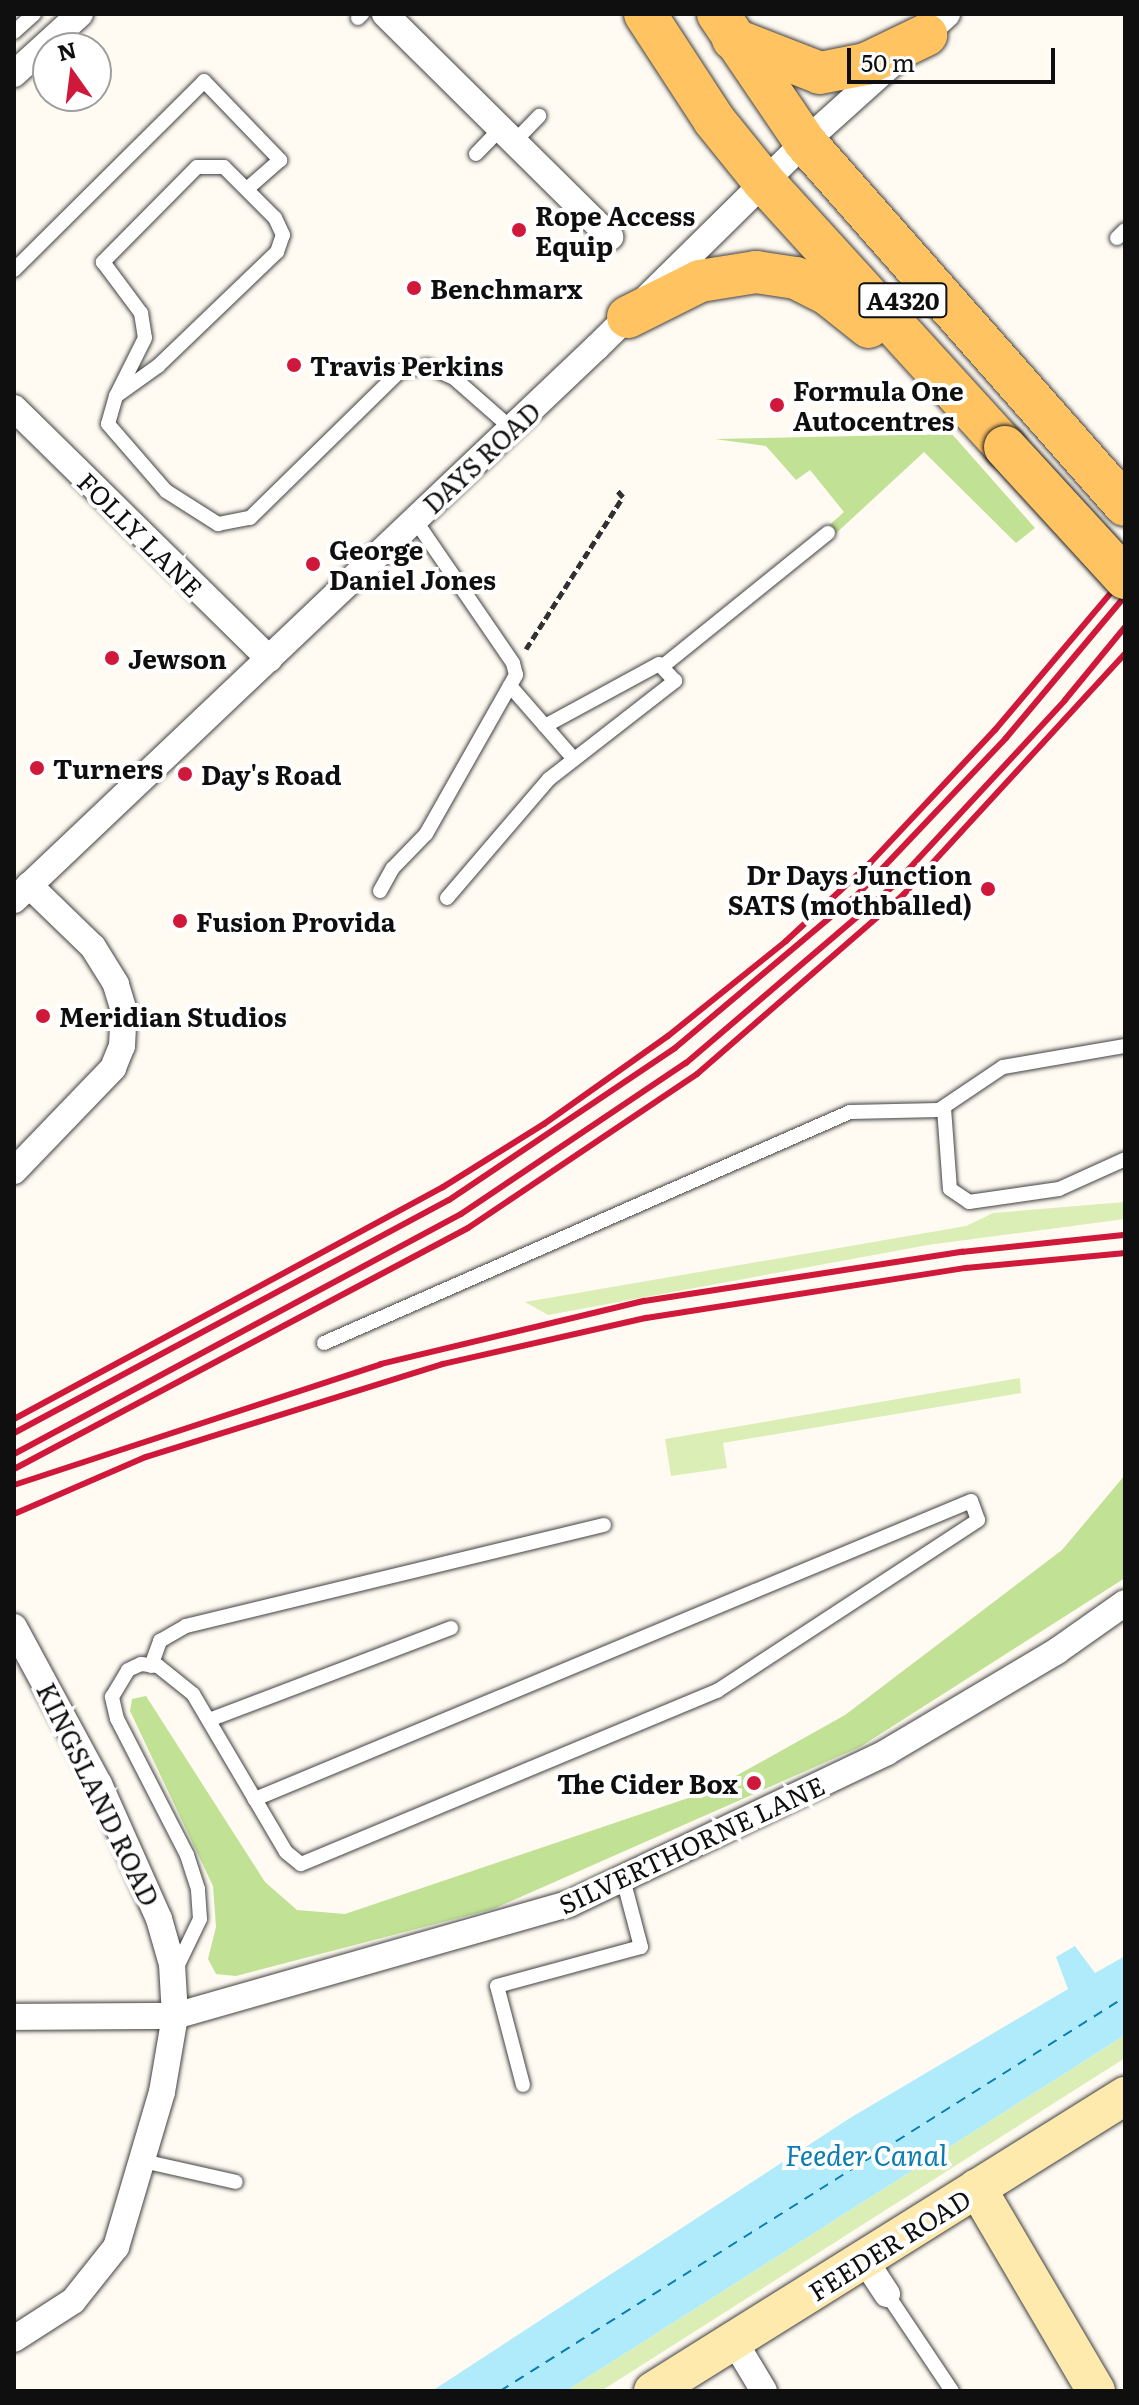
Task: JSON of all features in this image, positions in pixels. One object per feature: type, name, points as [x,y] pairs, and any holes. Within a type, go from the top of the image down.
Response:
[{"type":"main road","name":"A4320","points":[[645,14],[714,120],[785,162],[1042,411],[1125,505]]},
{"type":"main road","name":"A4320","points":[[687,14],[785,162],[945,383],[1125,578]]},
{"type":"main road","points":[[725,26],[820,73],[866,64],[936,25]]},
{"type":"main road","name":"A4320","points":[[725,26],[785,162],[995,408],[1005,447]]},
{"type":"main road","points":[[628,317],[700,281],[756,272],[796,278],[861,319],[907,369],[945,383]]},
{"type":"street","points":[[14,74],[80,14]]},
{"type":"street","points":[[385,14],[610,237]]},
{"type":"street","name":"DAYS ROAD","points":[[21,892],[512,429],[785,162],[936,25]]},
{"type":"street","name":"FOLLY LANE","points":[[14,408],[269,659]]},
{"type":"street","points":[[14,1171],[113,1068],[122,1046],[124,1011],[116,984],[93,947],[21,892]]},
{"type":"street","name":"SILVERTHORNE LANE","points":[[14,2017],[175,2016],[569,1904],[887,1752],[1057,1651],[1125,1603]]},
{"type":"street","name":"KINGSLAND ROAD","points":[[14,1627],[99,1784],[159,1919],[173,1975]]},
{"type":"street","points":[[14,2339],[73,2301],[116,2247],[143,2161],[175,2016],[173,1975]]},
{"type":"street","name":"FEEDER ROAD","points":[[653,2391],[1125,2096]]},
{"type":"street","points":[[977,2188],[1096,2391]]},
{"type":"street","points":[[864,2259],[887,2294]]},
{"type":"street","points":[[734,2341],[764,2391]]},
{"type":"lane","points":[[14,32],[34,14]]},
{"type":"lane","points":[[14,270],[204,81],[280,160],[247,189]]},
{"type":"lane","points":[[476,154],[539,116]]},
{"type":"lane","points":[[116,396],[158,366],[277,252],[283,235],[275,218],[224,167],[197,167],[103,262],[141,313],[145,338],[116,396],[108,424],[166,491],[218,524],[250,518],[400,371],[427,366],[454,378],[512,429]]},
{"type":"lane","points":[[380,891],[393,868],[426,834],[510,686],[513,663],[415,520]]},
{"type":"lane","points":[[545,726],[602,691],[663,666],[828,533]]},
{"type":"lane","points":[[447,898],[522,806],[573,758],[675,681],[663,666]]},
{"type":"lane","points":[[510,686],[573,758]]},
{"type":"lane","points":[[324,1343],[846,1113],[944,1108],[1003,1067],[1125,1046]]},
{"type":"lane","points":[[944,1108],[949,1188],[969,1202],[1059,1189],[1125,1159]]},
{"type":"lane","points":[[173,1975],[200,1919],[198,1889],[187,1855],[117,1719],[112,1697],[128,1670],[151,1666],[175,1675],[209,1720],[255,1799],[292,1861],[301,1864],[717,1691],[978,1520],[971,1501],[255,1799]]},
{"type":"lane","points":[[151,1666],[160,1641],[186,1626],[604,1525]]},
{"type":"lane","points":[[209,1720],[451,1628]]},
{"type":"lane","points":[[523,2085],[497,1986],[641,1947],[623,1879]]},
{"type":"lane","points":[[143,2161],[236,2182]]},
{"type":"lane","points":[[887,2294],[952,2391]]},
{"type":"path","points":[[513,663],[623,497],[617,490]]},
{"type":"green space","points":[[952,434],[1035,528],[1016,543],[924,452],[832,537],[826,528],[844,512],[810,470],[796,480],[766,446],[715,439]]},
{"type":"green space","points":[[1125,1202],[1125,1219],[928,1245],[548,1315],[525,1302],[966,1226],[993,1213]]},
{"type":"green space","points":[[1020,1378],[1021,1393],[723,1443],[727,1468],[671,1476],[665,1439]]},
{"type":"green space","points":[[1125,1475],[1125,1578],[860,1747],[493,1909],[236,1976],[216,1974],[208,1959],[216,1927],[213,1886],[130,1711],[132,1699],[146,1696],[265,1882],[297,1910],[345,1914],[709,1791],[845,1715],[1062,1550]]},
{"type":"green space","points":[[1125,2035],[1125,2058],[601,2391],[566,2391]]},
{"type":"water","name":"Feeder Canal","points":[[1075,1946],[1095,1973],[1125,1956],[1125,2035],[566,2391],[432,2391],[850,2118],[1068,1989],[1056,1957]]},
{"type":"ferry route","points":[[500,2391],[1125,1997]]},
{"type":"railway","points":[[14,1419],[443,1187],[544,1124],[668,1036],[786,941],[870,863],[995,730],[1125,576]]},
{"type":"railway","points":[[14,1433],[449,1200],[675,1048],[860,892],[1006,738],[1125,596]]},
{"type":"railway","points":[[14,1454],[461,1214],[686,1063],[893,886],[1065,700],[1125,627]]},
{"type":"railway","points":[[14,1469],[468,1228],[697,1074],[904,894],[1125,654]]},
{"type":"railway","points":[[14,1485],[381,1364],[644,1301],[962,1252],[1125,1235]]},
{"type":"railway","points":[[14,1514],[146,1457],[443,1364],[646,1318],[966,1268],[1125,1253]]},
{"type":"place","name":"Rope Access Equip","points":[[519,230]]},
{"type":"place","name":"Benchmarx","points":[[414,288]]},
{"type":"place","name":"Travis Perkins","points":[[294,365]]},
{"type":"place","name":"Formula One Autocentres","points":[[777,405]]},
{"type":"place","name":"George Daniel Jones","points":[[313,564]]},
{"type":"place","name":"Jewson","points":[[112,658]]},
{"type":"place","name":"Turners","points":[[37,768]]},
{"type":"place","name":"Day's Road","points":[[185,774]]},
{"type":"place","name":"Dr Days Junction SATS (mothballed)","points":[[988,889]]},
{"type":"place","name":"Fusion Provida","points":[[180,921]]},
{"type":"place","name":"Meridian Studios","points":[[43,1016]]},
{"type":"place","name":"The Cider Box","points":[[754,1783]]}]
